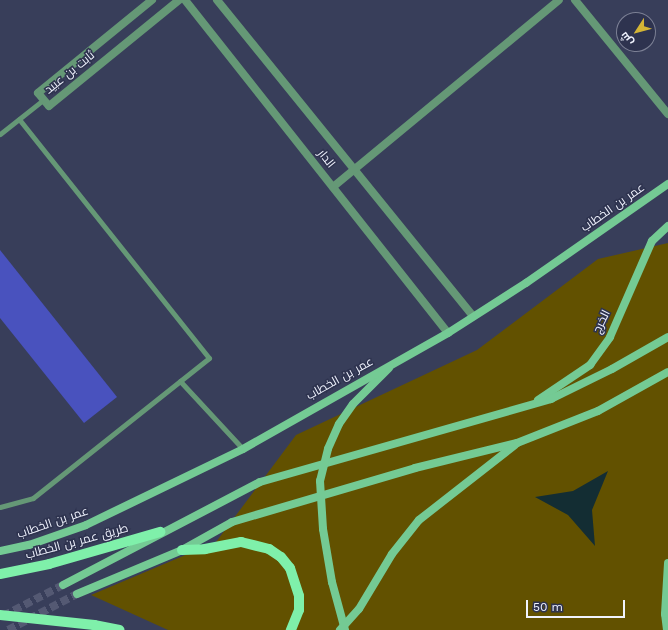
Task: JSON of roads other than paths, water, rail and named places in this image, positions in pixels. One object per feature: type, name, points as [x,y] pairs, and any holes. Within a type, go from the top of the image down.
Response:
[{"type":"main road","name":"عمر بن الخطاب","points":[[0,551],[29,545],[86,525],[243,449],[448,333],[526,283],[668,184]]},
{"type":"main road","points":[[652,241],[668,219]]},
{"type":"main road","name":"الخرج","points":[[531,405],[590,365],[610,337],[652,241],[668,226]]},
{"type":"main road","points":[[63,585],[160,532],[260,482],[551,399],[612,370],[668,337]]},
{"type":"main road","points":[[345,630],[332,582],[323,529],[320,481],[328,449],[339,424],[353,404],[395,362]]},
{"type":"main road","points":[[77,594],[182,550],[232,522],[415,468],[517,443],[598,411],[668,372]]},
{"type":"main road","points":[[340,630],[359,609],[392,554],[419,520],[517,443]]},
{"type":"main road","name":"طريق عمر بن الخطاب","points":[[0,574],[49,564],[160,532]]},
{"type":"main road","points":[[182,550],[205,549],[241,542],[269,549],[281,557],[294,575],[300,596],[299,610],[290,630]]},
{"type":"main road","points":[[666,630],[665,614],[668,563]]},
{"type":"main road","points":[[0,615],[94,625],[120,630]]},
{"type":"street","name":"ثابت بن عبيد","points":[[152,0],[38,94],[43,100],[49,106],[179,0]]},
{"type":"street","name":"الدار","points":[[184,0],[448,333]]},
{"type":"street","name":"الدار","points":[[217,0],[473,316]]},
{"type":"street","points":[[333,187],[559,0]]},
{"type":"street","points":[[575,0],[668,114]]},
{"type":"lane","points":[[0,134],[43,100]]},
{"type":"lane","points":[[0,507],[33,498],[209,358],[19,119]]},
{"type":"lane","points":[[180,380],[243,449]]},
{"type":"tunnel","points":[[3,616],[63,585]]},
{"type":"tunnel","points":[[8,630],[77,594]]}]
